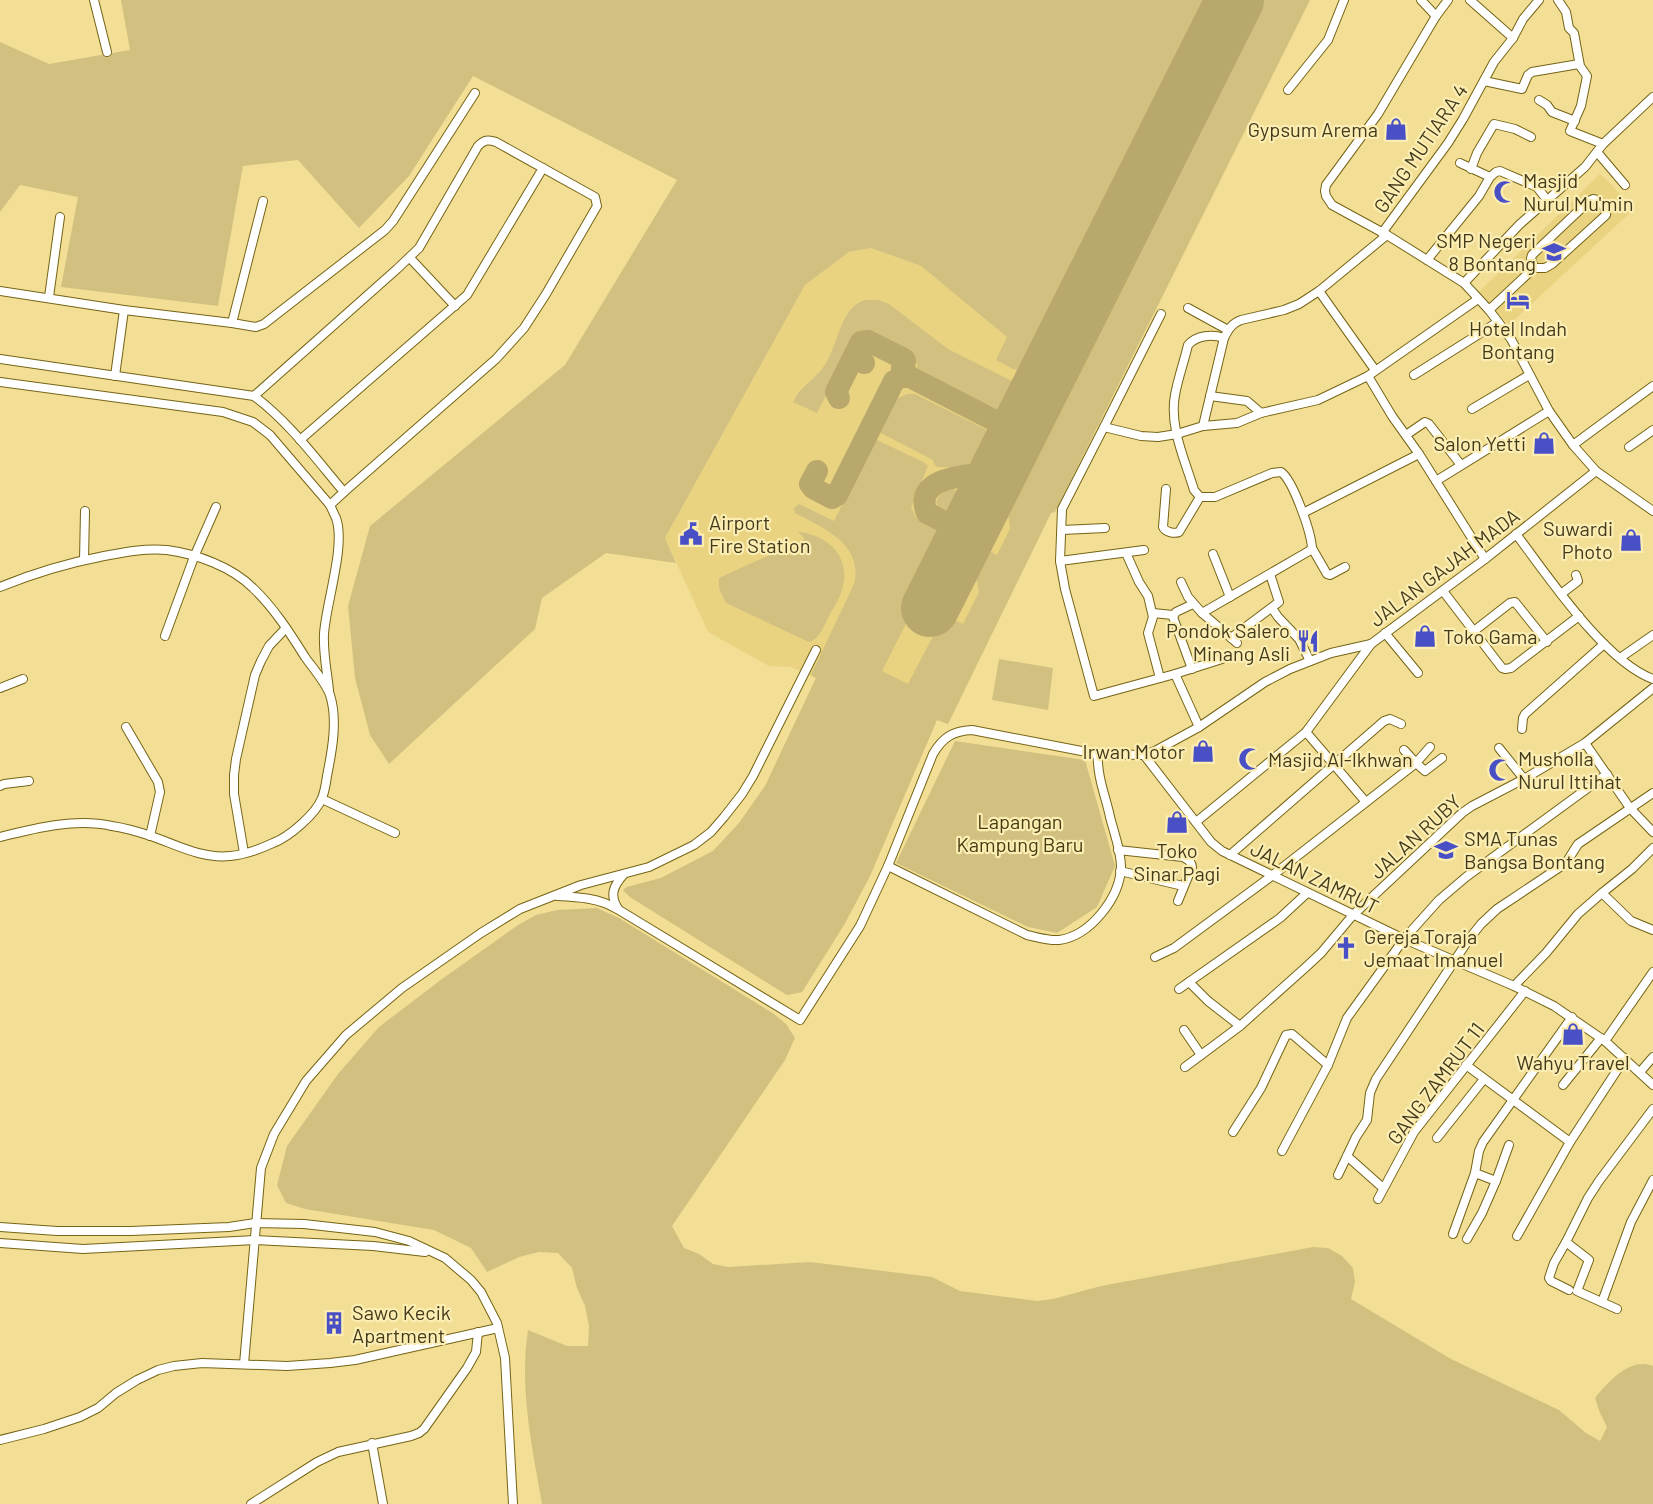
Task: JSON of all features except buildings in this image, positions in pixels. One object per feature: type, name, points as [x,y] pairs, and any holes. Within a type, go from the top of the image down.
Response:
[{"type":"street","points":[[94,0],[106,52]]},
{"type":"street","points":[[1288,90],[1328,40],[1344,0]]},
{"type":"street","points":[[1421,0],[1436,16]]},
{"type":"street","points":[[1448,0],[1436,16],[1391,94],[1326,185],[1325,191],[1329,202],[1464,283],[1511,339],[1549,411],[1573,446],[1596,471],[1652,507]]},
{"type":"street","points":[[1470,0],[1513,38]]},
{"type":"street","name":"GANG MUTIARA 4","points":[[1226,334],[1235,322],[1292,307],[1319,291],[1385,234],[1463,119],[1494,62],[1539,0]]},
{"type":"street","points":[[1558,0],[1564,7],[1569,28],[1574,33],[1579,64],[1587,76],[1581,106],[1570,130],[1603,144]]},
{"type":"street","points":[[1484,81],[1520,90],[1523,89],[1528,75],[1532,72],[1579,64]]},
{"type":"street","points":[[0,291],[256,327],[264,324],[385,230],[405,203],[475,93]]},
{"type":"street","points":[[1464,283],[1520,224],[1585,167],[1603,144],[1653,97]]},
{"type":"street","points":[[1539,100],[1552,112],[1575,121]]},
{"type":"street","points":[[1471,168],[1494,124],[1515,129],[1531,137]]},
{"type":"street","points":[[254,396],[419,248],[478,146],[484,140],[489,139],[496,142],[595,197],[597,206],[533,315],[496,358],[330,505]]},
{"type":"street","points":[[1597,152],[1625,185]]},
{"type":"street","points":[[1461,163],[1490,177]]},
{"type":"street","points":[[300,440],[467,295],[543,168]]},
{"type":"street","points":[[1427,260],[1479,196],[1490,177],[1498,171],[1537,188],[1547,200]]},
{"type":"street","points":[[1489,310],[1534,268],[1545,268],[1552,264],[1606,215],[1604,206],[1593,198],[1589,201],[1532,255],[1534,268]]},
{"type":"street","points":[[232,323],[263,201]]},
{"type":"street","points":[[49,297],[60,217]]},
{"type":"street","points":[[410,258],[455,306]]},
{"type":"street","points":[[1319,291],[1372,373],[1392,416],[1419,454],[1485,559]]},
{"type":"street","points":[[1104,427],[1150,437],[1177,434],[1203,426],[1237,423],[1261,413],[1318,400],[1372,373],[1478,299]]},
{"type":"street","points":[[1188,308],[1226,334]]},
{"type":"street","points":[[115,376],[124,310]]},
{"type":"street","points":[[1161,314],[1062,509],[1060,561],[1065,589],[1094,696],[1192,669],[1222,658]]},
{"type":"street","points":[[1414,375],[1498,322]]},
{"type":"street","points":[[1203,426],[1226,334]]},
{"type":"street","points":[[1226,334],[1200,337],[1188,345],[1175,394],[1174,418],[1177,434],[1194,490],[1200,497],[1215,497],[1272,473],[1281,472],[1287,477],[1302,513],[1312,548],[1327,574],[1333,574],[1345,567]]},
{"type":"street","points":[[0,359],[254,396],[265,404],[300,440],[344,492]]},
{"type":"street","points":[[1472,409],[1529,375]]},
{"type":"street","points":[[0,382],[202,408],[239,416],[253,422],[270,435],[330,505],[336,518],[339,539],[324,636],[333,714],[333,736],[322,799],[296,830],[275,843],[229,856],[189,851],[150,836],[111,825],[84,823],[33,829],[0,837]]},
{"type":"street","points":[[1573,446],[1653,386]]},
{"type":"street","points":[[1210,396],[1247,401],[1261,413]]},
{"type":"street","points":[[1436,481],[1549,411]]},
{"type":"street","points":[[1406,435],[1425,422],[1429,423],[1461,465]]},
{"type":"street","points":[[1629,447],[1653,430]]},
{"type":"street","points":[[1302,513],[1419,454]]},
{"type":"street","name":"JALAN GAJAH MADA","points":[[1144,755],[1199,727],[1265,682],[1290,669],[1331,653],[1371,644],[1485,559],[1596,471]]},
{"type":"street","points":[[1166,489],[1163,527],[1165,531],[1179,532],[1200,497]]},
{"type":"street","points":[[165,636],[194,557],[216,507]]},
{"type":"street","points":[[84,560],[85,511]]},
{"type":"street","points":[[1062,530],[1105,528]]},
{"type":"street","points":[[1516,534],[1579,616],[1604,644],[1620,658],[1653,679]]},
{"type":"street","points":[[1202,613],[1312,548]]},
{"type":"street","points":[[0,587],[45,570],[123,552],[167,550],[194,557],[230,572],[254,588],[286,628],[330,693]]},
{"type":"street","points":[[1060,561],[1144,550]]},
{"type":"street","points":[[1126,553],[1148,596],[1153,613],[1153,621],[1148,633],[1160,678]]},
{"type":"street","points":[[1213,554],[1230,597]]},
{"type":"street","points":[[1181,582],[1193,604],[1234,641],[1279,602],[1270,574]]},
{"type":"street","points":[[1562,594],[1578,581],[1576,575]]},
{"type":"street","points":[[1443,591],[1505,669],[1511,668],[1579,616]]},
{"type":"street","points":[[1474,631],[1510,603],[1515,602],[1547,642]]},
{"type":"street","points":[[1153,613],[1173,615],[1193,604]]},
{"type":"street","points":[[1272,608],[1299,639],[1310,661]]},
{"type":"street","points":[[1173,615],[1192,669]]},
{"type":"street","points":[[244,853],[234,794],[236,759],[255,675],[269,646],[286,628]]},
{"type":"street","points":[[1385,633],[1418,673]]},
{"type":"street","points":[[1620,658],[1653,635]]},
{"type":"street","points":[[1196,822],[1306,732],[1371,644]]},
{"type":"street","points":[[1522,729],[1525,714],[1604,644]]},
{"type":"street","points":[[244,1364],[261,1168],[274,1134],[306,1081],[346,1035],[402,988],[520,909],[581,885],[649,867],[694,845],[711,832],[742,794],[753,776],[816,650]]},
{"type":"street","points":[[310,664],[325,655]]},
{"type":"street","points":[[1175,674],[1199,727]]},
{"type":"street","points":[[0,688],[23,679]]},
{"type":"street","name":"JALAN RUBY","points":[[1185,1067],[1240,1026],[1314,960],[1353,915],[1462,813],[1585,743],[1653,688]]},
{"type":"street","points":[[1230,855],[1384,721],[1390,719],[1401,724]]},
{"type":"street","points":[[126,727],[158,782],[160,792],[150,836]]},
{"type":"street","points":[[551,896],[577,897],[608,903],[800,1020],[860,926],[888,867],[933,754],[940,742],[949,735],[972,730],[1097,754],[1144,755]]},
{"type":"street","points":[[1306,732],[1365,801]]},
{"type":"street","points":[[1585,743],[1630,808],[1653,832]]},
{"type":"street","points":[[1155,957],[1174,948],[1273,875],[1416,763],[1430,747]]},
{"type":"street","points":[[1499,748],[1524,779]]},
{"type":"street","points":[[1404,750],[1425,771],[1442,758]]},
{"type":"street","points":[[888,867],[1027,935],[1058,940],[1081,932],[1093,922],[1108,903],[1114,893],[1120,871],[1119,849],[1099,772],[1097,754]]},
{"type":"street","name":"JALAN ZAMRUT","points":[[1144,755],[1211,842],[1230,855],[1404,939],[1514,986],[1554,1006],[1603,1040],[1653,1085]]},
{"type":"street","points":[[1282,1151],[1328,1065],[1347,1018],[1404,939],[1439,900],[1466,877],[1607,774]]},
{"type":"street","points":[[0,786],[29,781]]},
{"type":"street","points":[[1338,1175],[1366,1120],[1370,1093],[1376,1079],[1469,939],[1497,909],[1562,866],[1578,844],[1653,793]]},
{"type":"street","points":[[322,799],[395,833]]},
{"type":"street","points":[[1514,986],[1546,953],[1578,914],[1632,869],[1653,848]]},
{"type":"street","points":[[1119,849],[1185,858],[1192,864],[1178,901]]},
{"type":"street","points":[[1120,871],[1183,886]]},
{"type":"street","points":[[620,910],[615,904],[612,892],[615,884],[624,874]]},
{"type":"street","points":[[1179,989],[1280,918],[1307,892]]},
{"type":"street","points":[[1602,893],[1631,921],[1653,930]]},
{"type":"street","points":[[1563,1085],[1603,1040],[1653,972]]},
{"type":"street","points":[[1189,982],[1208,1001],[1240,1026]]},
{"type":"street","name":"GANG ZAMRUT 11","points":[[1378,1199],[1414,1132],[1525,991]]},
{"type":"street","points":[[1453,1234],[1475,1173],[1483,1142],[1572,1017]]},
{"type":"street","points":[[1184,1030],[1201,1055]]},
{"type":"street","points":[[1233,1132],[1257,1096],[1286,1035],[1292,1034],[1328,1065]]},
{"type":"street","points":[[1640,1072],[1653,1057]]},
{"type":"street","points":[[1517,1236],[1570,1142],[1625,1058]]},
{"type":"street","points":[[1466,1065],[1570,1142]]},
{"type":"street","points":[[1437,1138],[1484,1079]]},
{"type":"street","points":[[1569,1290],[1549,1278],[1554,1263],[1588,1198],[1653,1109]]},
{"type":"street","points":[[1467,1239],[1482,1213],[1509,1145]]},
{"type":"street","points":[[1347,1156],[1383,1188]]},
{"type":"street","points":[[1475,1173],[1496,1181]]},
{"type":"street","points":[[1602,1302],[1631,1222],[1653,1180]]},
{"type":"street","points":[[1644,1197],[1653,1201]]},
{"type":"street","points":[[0,1227],[57,1231],[131,1231],[229,1227],[255,1223],[304,1224],[375,1232],[408,1240],[445,1258],[471,1280],[490,1308],[498,1328],[505,1358],[513,1504]]},
{"type":"street","points":[[0,1243],[83,1249],[255,1240],[373,1246],[431,1252]]},
{"type":"street","points":[[1566,1242],[1588,1260],[1577,1291],[1617,1309]]},
{"type":"street","points":[[0,1440],[80,1417],[98,1408],[137,1380],[158,1370],[174,1366],[202,1363],[286,1366],[330,1363],[498,1328]]},
{"type":"street","points":[[251,1504],[316,1462],[338,1452],[419,1433],[467,1368],[476,1352],[477,1332]]},
{"type":"street","points":[[372,1443],[382,1504]]},
{"type":"shaded area","points":[[1175,0],[1310,0],[1055,512],[1051,513],[948,724],[937,720],[870,876],[844,925],[802,992],[787,995],[630,897],[623,890],[661,878],[713,851],[739,823],[765,786],[816,678],[791,667],[769,666],[708,632],[665,538],[805,285],[849,252],[871,248],[921,266],[1008,337]]},
{"type":"shaded area","name":"SMP Negeri 8 Bontang","points":[[1600,174],[1633,210],[1509,325],[1478,293]]},
{"type":"green space","points":[[121,0],[1218,0],[1034,368],[1019,371],[996,360],[1007,337],[921,266],[871,248],[849,252],[805,285],[665,538],[676,563],[606,553],[542,598],[535,629],[389,764],[370,735],[355,678],[348,606],[370,526],[565,365],[677,180],[473,76],[409,176],[359,228],[298,160],[243,166],[218,306],[61,287],[78,197],[20,185],[0,212],[0,42],[49,64],[130,50]]},
{"type":"green space","points":[[1251,0],[1310,0],[1055,512],[1051,513],[948,724],[937,720],[870,876],[844,925],[802,992],[787,995],[630,897],[623,890],[661,878],[713,851],[739,823],[765,786],[816,678],[811,675],[854,584],[855,570],[853,558],[839,539],[795,513],[794,508],[799,504],[834,521],[875,439],[928,466],[911,507],[917,519],[950,537],[882,671],[908,684],[944,615],[963,624],[979,592],[972,556],[979,545],[997,555],[1010,529],[1006,492]]},
{"type":"green space","points":[[865,300],[878,300],[889,304],[948,349],[1018,384],[1021,394],[1013,410],[1007,414],[993,414],[926,380],[919,371],[916,360],[859,332],[817,413],[793,402],[824,366],[850,311]]},
{"type":"green space","points":[[907,394],[915,394],[985,429],[991,437],[992,445],[987,463],[963,468],[937,467],[933,460],[879,432],[896,399]]},
{"type":"green space","points":[[953,489],[963,497],[956,515],[942,512],[936,504],[940,495]]},
{"type":"green space","points":[[798,532],[810,534],[829,544],[836,551],[844,570],[841,593],[821,632],[809,642],[726,603],[719,588],[719,578],[805,539]]},
{"type":"green space","points":[[999,659],[1053,668],[1048,710],[992,700]]},
{"type":"green space","name":"Lapangan Kampung Baru","points":[[955,741],[1085,760],[1115,866],[1097,907],[1057,933],[1028,927],[896,863]]},
{"type":"green space","points":[[597,908],[619,918],[774,1014],[786,1024],[795,1038],[785,1060],[672,1226],[684,1248],[699,1254],[713,1264],[728,1267],[810,1262],[932,1277],[960,1291],[1037,1301],[1101,1286],[1313,1247],[1328,1248],[1342,1256],[1353,1268],[1355,1282],[1351,1299],[1451,1359],[1559,1410],[1586,1433],[1600,1441],[1607,1427],[1595,1398],[1613,1378],[1628,1368],[1644,1364],[1653,1366],[1653,1504],[542,1504],[526,1396],[528,1330],[567,1346],[588,1346],[589,1326],[585,1306],[572,1268],[558,1253],[539,1252],[519,1257],[487,1272],[471,1248],[434,1230],[305,1209],[286,1203],[277,1185],[287,1146],[338,1074],[379,1027],[442,979],[518,925],[536,915],[557,910]]},
{"type":"taxiway","points":[[864,363],[855,354],[861,342],[868,341],[904,359],[902,368],[910,377]]},
{"type":"taxiway","points":[[839,398],[836,392],[855,354]]},
{"type":"taxiway","points":[[817,471],[810,484],[813,488],[832,498],[837,495],[894,381],[901,377],[910,377],[1005,426]]},
{"type":"taxiway","points":[[1010,450],[1010,438],[1005,426],[1025,419]]},
{"type":"taxiway","points":[[968,534],[927,513],[925,500],[928,491],[948,479],[999,472]]},
{"type":"runway","points":[[930,608],[1235,0]]},
{"type":"place","name":"Gypsum Arema","points":[[1396,129]]},
{"type":"place","name":"Masjid Nurul Mu'min","points":[[1505,192]]},
{"type":"place","name":"SMP Negeri 8 Bontang","points":[[1554,252]]},
{"type":"place","name":"Hotel Indah Bontang","points":[[1518,300]]},
{"type":"place","name":"Salon Yetti","points":[[1544,443]]},
{"type":"place","name":"Airport Fire Station","points":[[691,534]]},
{"type":"place","name":"Suwardi Photo","points":[[1631,540]]},
{"type":"place","name":"Toko Gama","points":[[1425,636]]},
{"type":"place","name":"Pondok Salero Minang Asli","points":[[1308,641]]},
{"type":"place","name":"Irwan Motor","points":[[1203,751]]},
{"type":"place","name":"Masjid Al-Ikhwan","points":[[1250,759]]},
{"type":"place","name":"Musholla Nurul Ittihat","points":[[1500,770]]},
{"type":"place","name":"Toko Sinar Pagi","points":[[1177,822]]},
{"type":"place","name":"SMA Tunas Bangsa Bontang","points":[[1446,850]]},
{"type":"place","name":"Gereja Toraja Jemaat Imanuel","points":[[1346,948]]},
{"type":"place","name":"Wahyu Travel","points":[[1573,1034]]},
{"type":"place","name":"Sawo Kecik Apartment","points":[[334,1323]]}]
